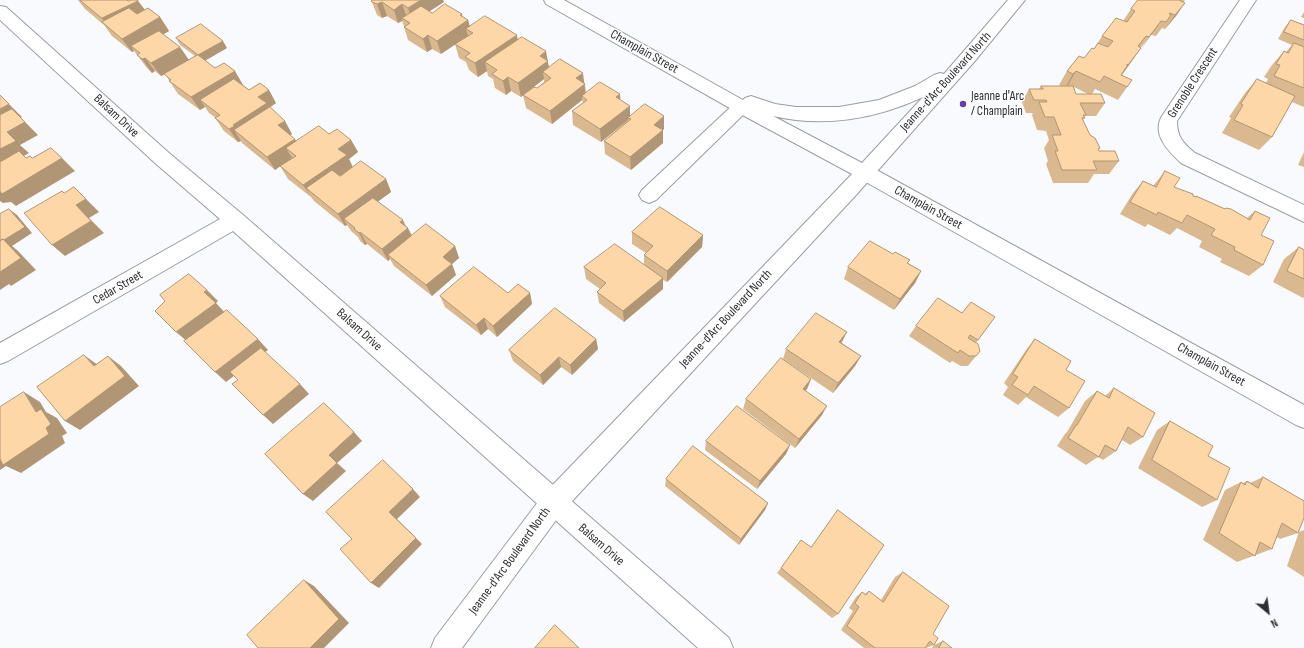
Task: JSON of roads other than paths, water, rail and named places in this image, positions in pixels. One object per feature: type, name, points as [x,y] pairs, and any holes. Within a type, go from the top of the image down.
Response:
[{"type":"street","name":"Champlain Street","points":[[552,0],[741,107],[864,172],[1304,417]]},
{"type":"street","name":"Jeanne-d'Arc Boulevard North","points":[[445,648],[553,503],[864,172],[968,58],[1017,0]]},
{"type":"street","name":"Grenoble Crescent","points":[[1248,0],[1168,121],[1168,132],[1174,145],[1188,158],[1304,214]]},
{"type":"street","name":"Balsam Drive","points":[[0,11],[162,158],[235,220],[553,503],[719,648]]},
{"type":"street","points":[[704,86],[775,110],[820,115],[856,112],[885,106],[910,97],[942,78],[968,58]]},
{"type":"street","points":[[649,194],[741,107]]},
{"type":"street","name":"Cedar Street","points":[[0,354],[235,220]]},
{"type":"place","name":"Jeanne d'Arc / Champlain","points":[[963,104]]}]
